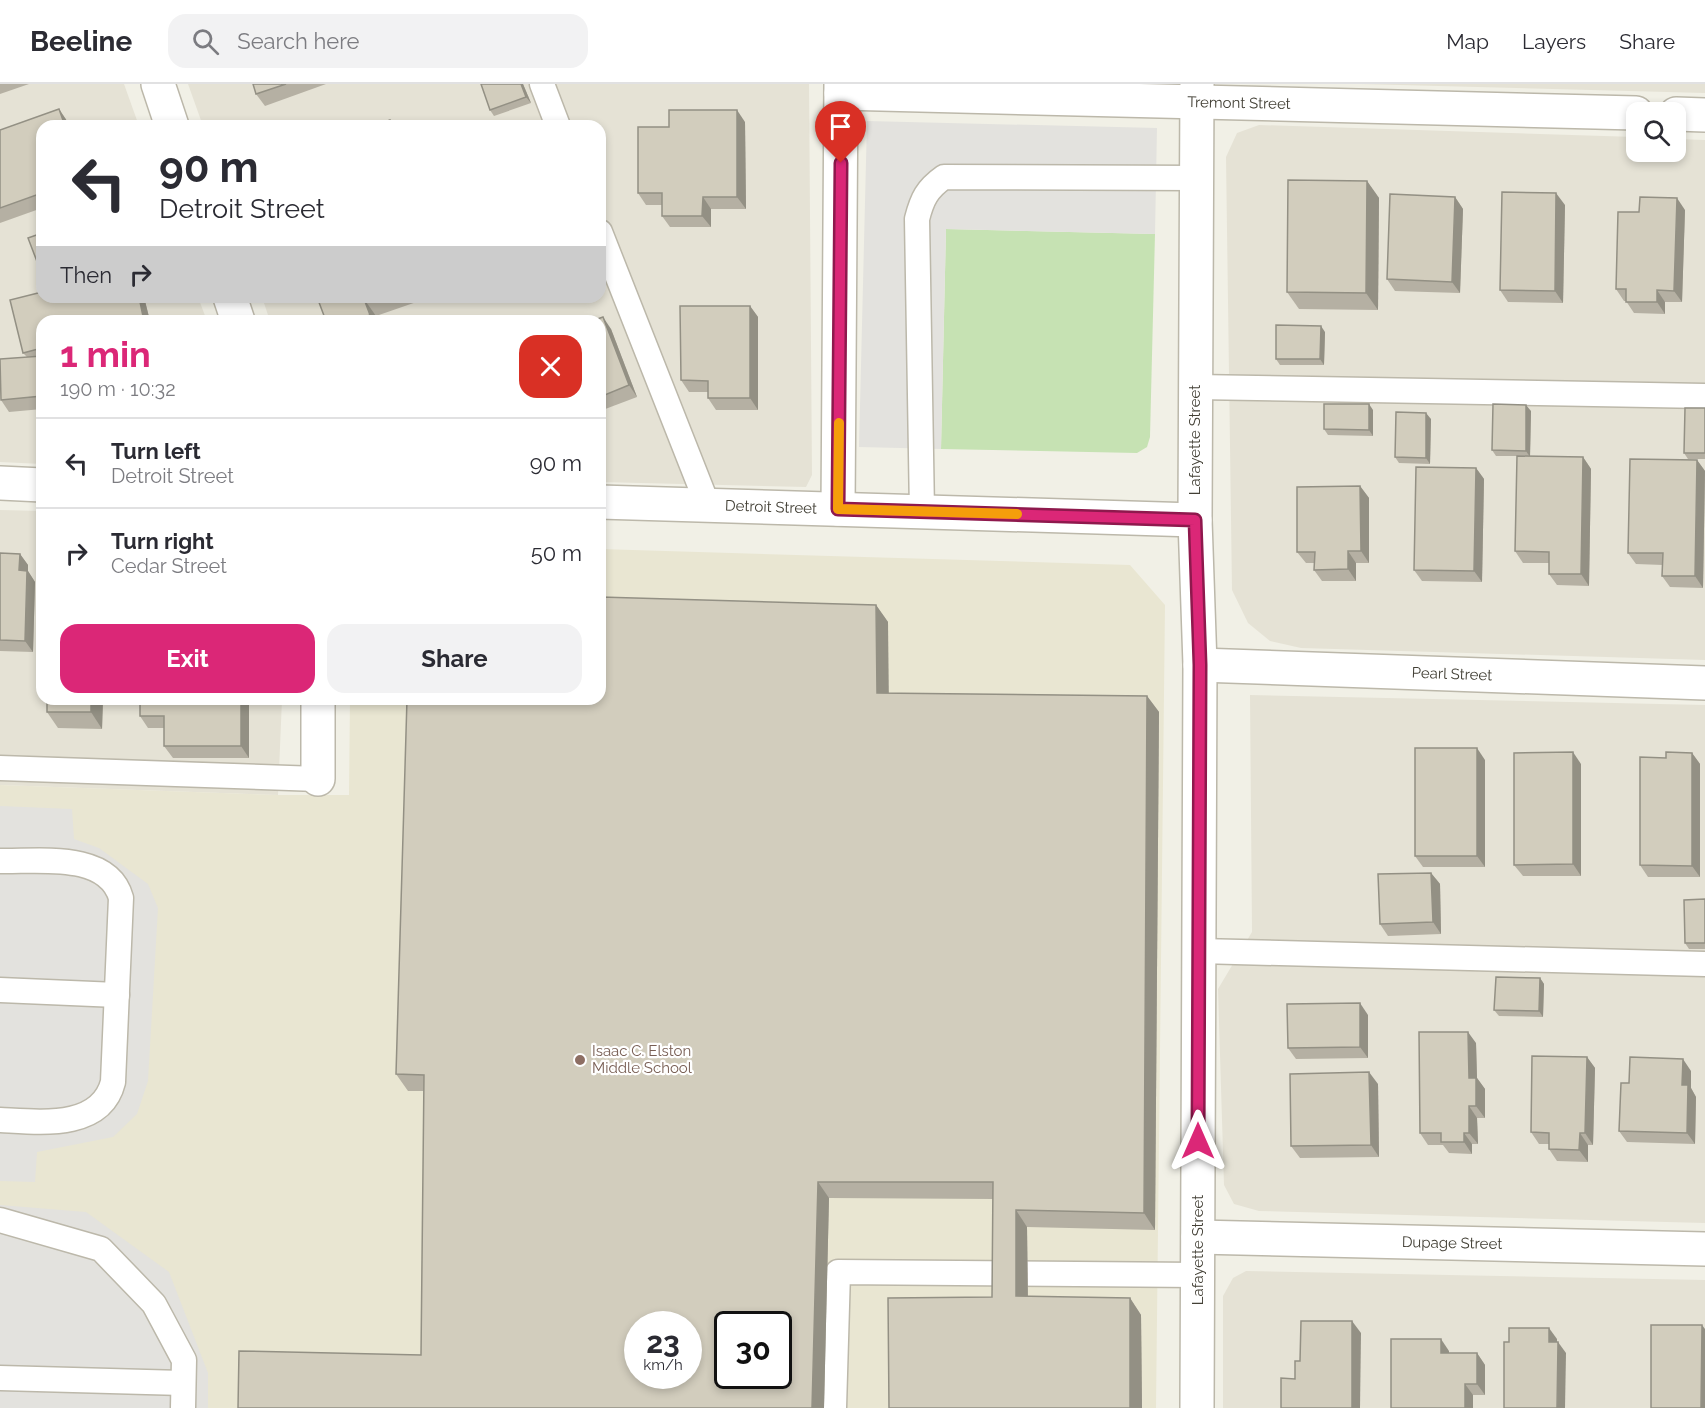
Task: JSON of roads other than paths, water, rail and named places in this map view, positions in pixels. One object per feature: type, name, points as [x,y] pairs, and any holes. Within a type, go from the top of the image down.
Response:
[{"type":"street","points":[[158,84],[170,120]]},
{"type":"street","points":[[838,509],[841,89]]},
{"type":"street","name":"Tremont Street","points":[[841,89],[1197,93],[1626,113]]},
{"type":"street","name":"Lafayette Street","points":[[1197,93],[1195,520],[1200,665],[1197,1408]]},
{"type":"street","points":[[1686,114],[1705,115]]},
{"type":"street","points":[[0,483],[36,485]]},
{"type":"street","name":"Detroit Street","points":[[606,502],[1195,520]]},
{"type":"street","name":"Pearl Street","points":[[1200,665],[1705,683]]},
{"type":"street","points":[[318,705],[318,779]]},
{"type":"street","name":"Dupage Street","points":[[1198,1237],[1705,1249]]},
{"type":"lane","points":[[542,84],[556,120]]},
{"type":"lane","points":[[922,512],[917,219],[922,198],[930,186],[944,177],[1197,178]]},
{"type":"lane","points":[[606,247],[708,506]]},
{"type":"lane","points":[[1196,387],[1705,396]]},
{"type":"lane","points":[[0,768],[318,779]]},
{"type":"lane","points":[[0,861],[78,864],[104,874],[114,882],[121,898],[113,1082],[110,1096],[96,1110],[74,1119],[46,1122],[0,1120]]},
{"type":"lane","points":[[1199,951],[1705,964]]},
{"type":"lane","points":[[0,990],[117,995]]},
{"type":"lane","points":[[0,1220],[100,1249],[154,1304],[184,1360],[183,1408]]},
{"type":"lane","points":[[834,1408],[838,1272],[1198,1275]]},
{"type":"lane","points":[[0,1378],[183,1383]]},
{"type":"place","name":"Isaac C. Elston Middle School","points":[[580,1060]]}]
